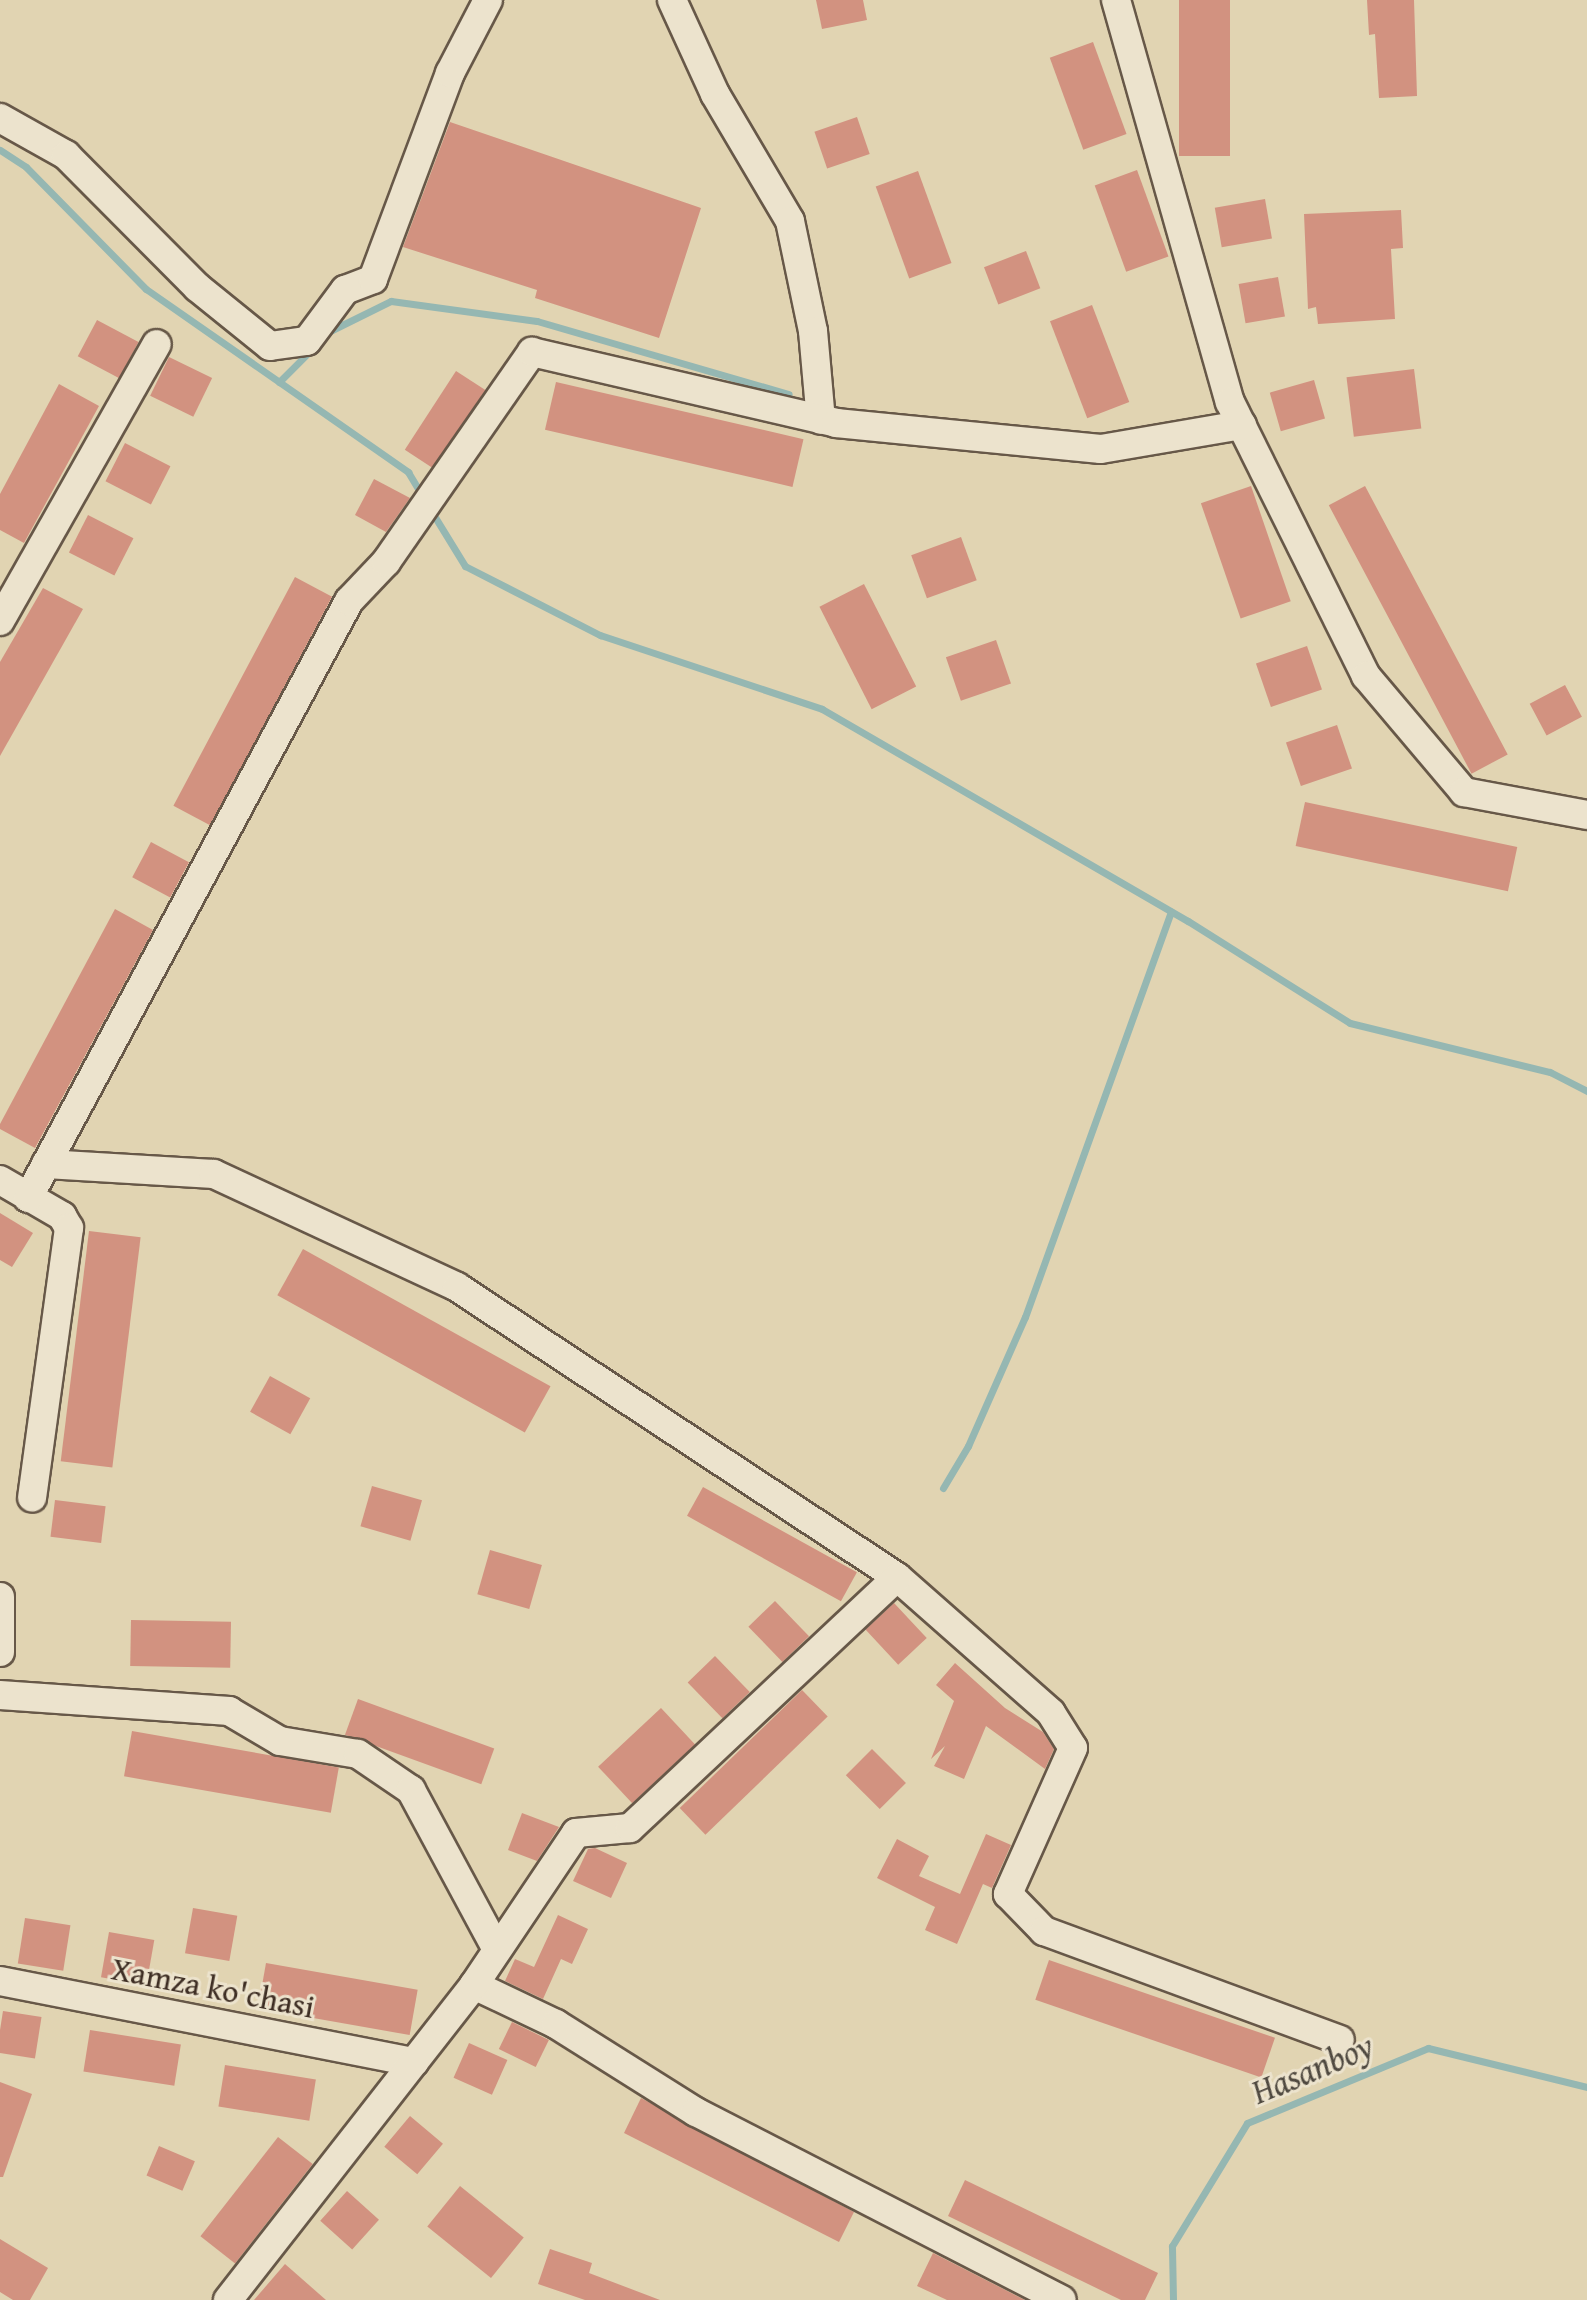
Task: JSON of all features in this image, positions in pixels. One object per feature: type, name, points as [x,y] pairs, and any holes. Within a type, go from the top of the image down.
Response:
[{"type":"street","points":[[0,118],[66,155],[197,287],[270,346],[307,341],[345,290],[373,279],[450,73],[488,0]]},
{"type":"street","points":[[672,0],[715,94],[790,221],[813,331],[821,420]]},
{"type":"street","points":[[1116,0],[1230,402],[1366,676],[1464,792],[1587,815]]},
{"type":"street","points":[[0,621],[157,344]]},
{"type":"street","points":[[28,1198],[349,601],[386,562],[532,352],[821,420],[1101,449],[1242,425]]},
{"type":"street","points":[[46,1164],[214,1174],[457,1287],[897,1577],[1051,1713],[1073,1748],[1008,1894],[1044,1931],[1340,2040]]},
{"type":"street","points":[[0,1180],[62,1216],[69,1228],[32,1497]]},
{"type":"street","points":[[228,2300],[474,1985],[576,1833],[630,1828],[897,1577]]},
{"type":"street","points":[[0,1597],[0,1652]]},
{"type":"street","points":[[0,1695],[229,1711],[280,1741],[358,1754],[411,1790],[496,1948]]},
{"type":"street","name":"Xamza ko'chasi","points":[[0,1981],[414,2062]]},
{"type":"street","points":[[474,1985],[556,2024],[696,2112],[1062,2300]]},
{"type":"building","points":[[816,0],[863,0],[867,20],[822,29]]},
{"type":"building","points":[[1179,0],[1230,0],[1230,156],[1179,156]]},
{"type":"building","points":[[1367,0],[1414,0],[1417,96],[1379,98],[1375,34],[1369,35]]},
{"type":"building","points":[[1093,42],[1127,134],[1083,150],[1050,58]]},
{"type":"building","points":[[857,117],[870,154],[827,169],[814,132]]},
{"type":"building","points":[[450,122],[701,208],[659,338],[535,298],[537,290],[403,247]]},
{"type":"building","points":[[1137,170],[1168,256],[1126,272],[1095,185]]},
{"type":"building","points":[[918,171],[952,263],[909,278],[876,186]]},
{"type":"building","points":[[1265,199],[1272,238],[1222,247],[1215,208]]},
{"type":"building","points":[[1401,210],[1403,248],[1391,249],[1395,319],[1318,324],[1316,307],[1308,309],[1304,214]]},
{"type":"building","points":[[1026,251],[1040,288],[998,304],[984,267]]},
{"type":"building","points":[[1278,277],[1285,316],[1246,323],[1239,284]]},
{"type":"building","points":[[1092,305],[1129,402],[1087,418],[1050,321]]},
{"type":"building","points":[[97,320],[138,342],[119,378],[78,356]]},
{"type":"building","points":[[169,357],[212,378],[193,417],[150,396]]},
{"type":"building","points":[[1414,369],[1421,429],[1354,437],[1347,377]]},
{"type":"building","points":[[456,371],[485,390],[434,469],[405,450]]},
{"type":"building","points":[[1314,380],[1325,418],[1281,431],[1270,393]]},
{"type":"building","points":[[556,382],[803,439],[792,487],[545,430]]},
{"type":"building","points":[[59,384],[99,406],[24,543],[0,530],[0,494]]},
{"type":"building","points":[[125,443],[170,466],[151,504],[105,481]]},
{"type":"building","points":[[374,479],[410,498],[386,532],[355,515]]},
{"type":"building","points":[[1251,486],[1291,601],[1241,619],[1201,503]]},
{"type":"building","points":[[1365,486],[1508,754],[1472,774],[1329,505]]},
{"type":"building","points":[[88,515],[133,538],[114,576],[69,552]]},
{"type":"building","points":[[961,537],[977,580],[927,598],[911,555]]},
{"type":"building","points":[[295,577],[332,597],[210,825],[173,806]]},
{"type":"building","points":[[864,584],[916,686],[872,709],[819,607]]},
{"type":"building","points":[[43,588],[83,609],[0,756],[0,662]]},
{"type":"building","points":[[996,640],[1011,683],[961,701],[946,657]]},
{"type":"building","points":[[1307,646],[1322,689],[1271,707],[1256,664]]},
{"type":"building","points":[[1565,685],[1582,717],[1547,736],[1530,704]]},
{"type":"building","points":[[1337,725],[1352,768],[1301,786],[1286,743]]},
{"type":"building","points":[[1305,802],[1517,847],[1508,891],[1296,846]]},
{"type":"building","points":[[151,842],[189,862],[170,898],[132,877]]},
{"type":"building","points":[[115,909],[153,930],[35,1148],[0,1129],[0,1124]]},
{"type":"building","points":[[0,1213],[33,1233],[12,1267],[0,1260]]},
{"type":"building","points":[[89,1231],[141,1237],[112,1468],[61,1461]]},
{"type":"building","points":[[303,1249],[551,1386],[525,1433],[277,1295]]},
{"type":"building","points":[[270,1376],[310,1398],[290,1434],[250,1412]]},
{"type":"building","points":[[372,1486],[422,1500],[410,1541],[360,1526]]},
{"type":"building","points":[[703,1487],[857,1572],[841,1601],[687,1516]]},
{"type":"building","points":[[55,1500],[106,1506],[101,1543],[50,1537]]},
{"type":"building","points":[[490,1550],[542,1565],[529,1609],[477,1594]]},
{"type":"building","points":[[775,1601],[809,1636],[782,1662],[748,1627]]},
{"type":"building","points":[[894,1603],[927,1638],[898,1665],[865,1630]]},
{"type":"building","points":[[131,1620],[231,1622],[230,1668],[130,1666]]},
{"type":"building","points":[[715,1656],[750,1692],[722,1718],[688,1682]]},
{"type":"building","points":[[955,1663],[1005,1708],[1043,1732],[1054,1749],[1045,1769],[986,1726],[964,1779],[934,1766],[945,1746],[931,1759],[954,1701],[936,1685]]},
{"type":"building","points":[[802,1690],[828,1717],[705,1835],[680,1808]]},
{"type":"building","points":[[358,1699],[494,1749],[481,1784],[345,1735]]},
{"type":"building","points":[[661,1708],[695,1745],[632,1803],[598,1767]]},
{"type":"building","points":[[132,1731],[339,1767],[331,1813],[124,1776]]},
{"type":"building","points":[[872,1749],[906,1783],[880,1809],[846,1775]]},
{"type":"building","points":[[522,1813],[559,1827],[537,1861],[508,1850]]},
{"type":"building","points":[[986,1834],[1011,1845],[992,1888],[983,1884],[957,1944],[925,1930],[935,1907],[877,1878],[897,1839],[929,1856],[919,1876],[960,1894]]},
{"type":"building","points":[[595,1848],[627,1863],[611,1898],[573,1881],[588,1849]]},
{"type":"building","points":[[193,1908],[237,1916],[229,1961],[185,1953]]},
{"type":"building","points":[[558,1915],[588,1929],[572,1964],[561,1959],[543,1999],[505,1981],[515,1959],[534,1967]]},
{"type":"building","points":[[25,1918],[70,1925],[63,1971],[18,1963]]},
{"type":"building","points":[[109,1932],[154,1940],[146,1985],[101,1977]]},
{"type":"building","points":[[1049,1960],[1275,2038],[1261,2078],[1035,2000]]},
{"type":"building","points":[[266,1963],[418,1990],[410,2035],[258,2008]]},
{"type":"building","points":[[3,2011],[42,2017],[35,2059],[0,2053]]},
{"type":"building","points":[[512,2022],[549,2040],[536,2067],[499,2049]]},
{"type":"building","points":[[90,2030],[181,2044],[174,2086],[83,2071]]},
{"type":"building","points":[[469,2043],[507,2060],[492,2095],[454,2078]]},
{"type":"building","points":[[225,2065],[316,2079],[309,2121],[218,2106]]},
{"type":"building","points":[[0,2082],[32,2094],[3,2177],[0,2177]]},
{"type":"building","points":[[641,2098],[854,2212],[839,2242],[624,2133]]},
{"type":"building","points":[[410,2116],[443,2144],[417,2174],[384,2147]]},
{"type":"building","points":[[278,2137],[313,2164],[235,2263],[200,2236]]},
{"type":"building","points":[[159,2146],[195,2161],[182,2191],[146,2175]]},
{"type":"building","points":[[965,2180],[1158,2273],[1145,2300],[1121,2300],[948,2216]]},
{"type":"building","points":[[460,2186],[524,2238],[491,2278],[427,2226]]},
{"type":"building","points":[[347,2191],[379,2220],[352,2249],[320,2221]]},
{"type":"building","points":[[0,2239],[48,2268],[30,2300],[13,2300],[0,2292]]},
{"type":"building","points":[[550,2249],[592,2263],[589,2273],[660,2300],[585,2300],[538,2284]]},
{"type":"building","points":[[933,2253],[1025,2300],[947,2300],[917,2286]]},
{"type":"building","points":[[285,2264],[326,2300],[254,2300]]},
{"type":"waterway","points":[[0,150],[26,167],[146,289],[408,472],[422,495]]},
{"type":"waterway","points":[[330,331],[391,301],[537,321],[789,394]]},
{"type":"waterway","points":[[279,382],[310,351]]},
{"type":"waterway","points":[[430,509],[465,566],[600,635],[822,709],[1188,921],[1350,1023],[1550,1072],[1587,1091]]},
{"type":"waterway","points":[[943,1488],[968,1446],[1025,1317],[1171,912]]},
{"type":"waterway","name":"Hasanboy","points":[[1173,2300],[1172,2246],[1247,2123],[1428,2048],[1587,2087]]}]
